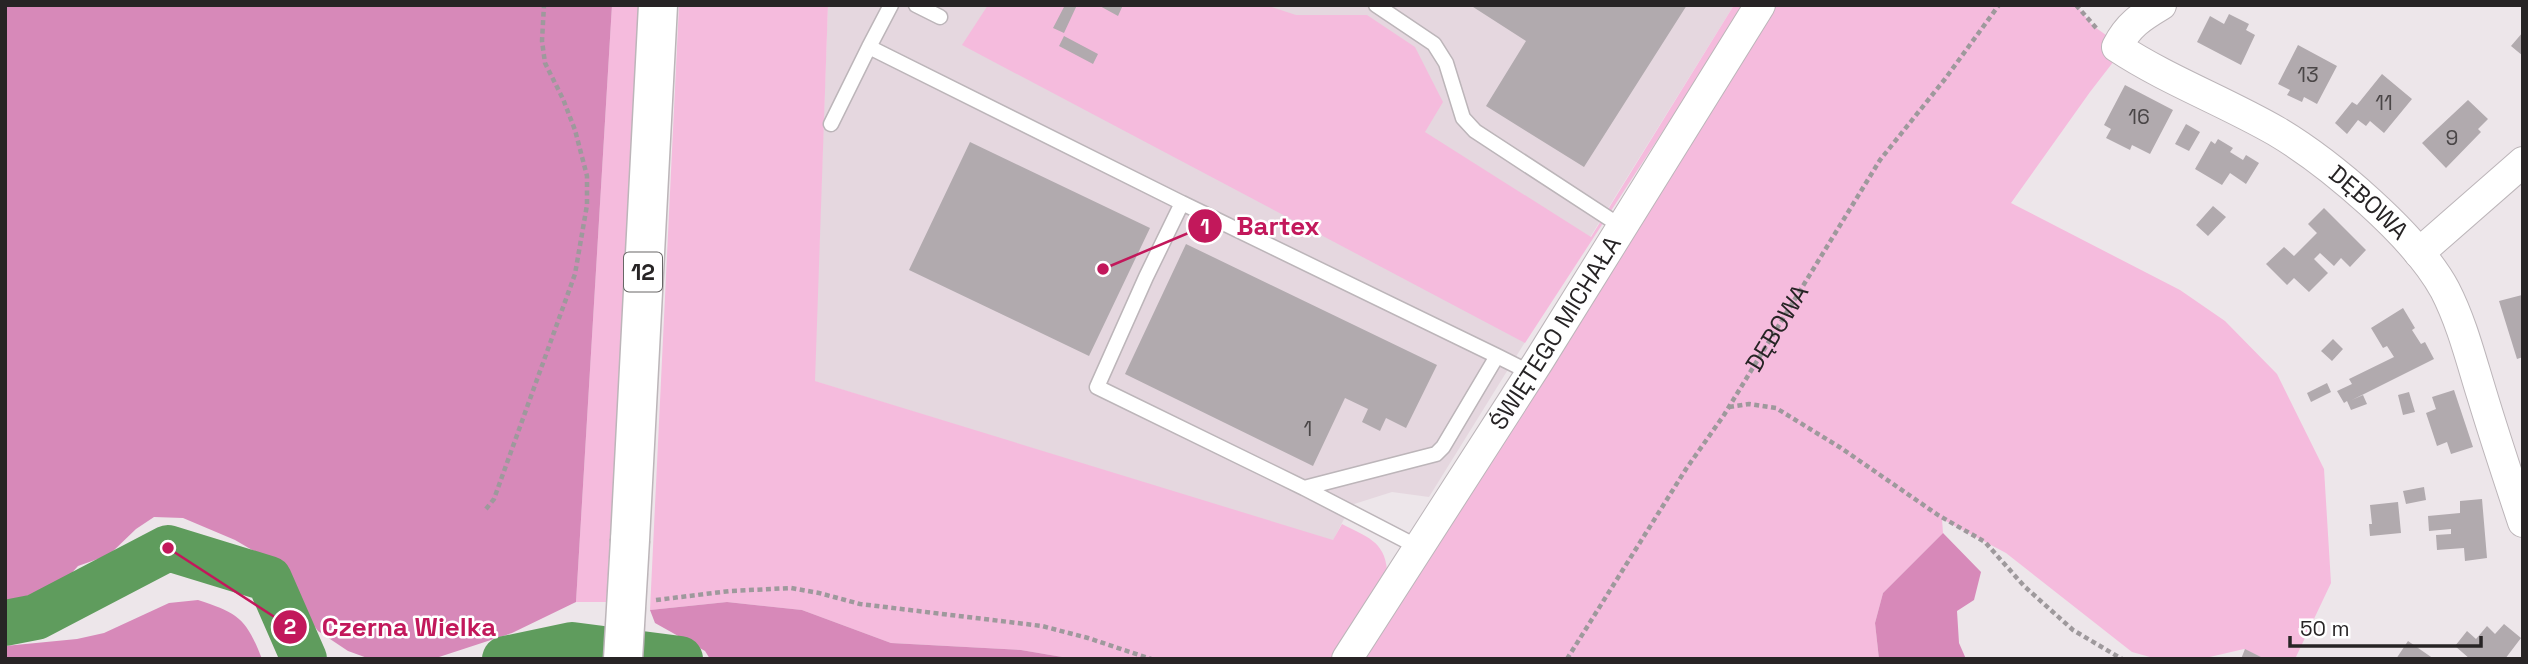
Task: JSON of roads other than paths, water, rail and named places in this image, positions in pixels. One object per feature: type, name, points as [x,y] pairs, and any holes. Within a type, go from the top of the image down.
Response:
[{"type":"main road","name":"12","points":[[623,659],[658,5]]},
{"type":"street","name":"ŚWIĘTEGO MICHAŁA","points":[[1347,659],[1531,373],[1760,5]]},
{"type":"street","name":"DĘBOWA","points":[[2161,5],[2135,20],[2117,47],[2142,63],[2238,110],[2297,144],[2378,211],[2419,253],[2444,289],[2464,335],[2523,522]]},
{"type":"street","points":[[2419,253],[2523,162]]},
{"type":"lane","points":[[831,124],[891,5]]},
{"type":"lane","points":[[916,5],[940,17]]},
{"type":"lane","points":[[1376,5],[1434,44],[1446,63],[1464,118],[1475,131],[1622,227]]},
{"type":"lane","points":[[869,47],[1531,373]]},
{"type":"lane","points":[[1182,203],[1097,387],[1418,547]]},
{"type":"lane","points":[[1304,488],[1436,454],[1443,447],[1497,356]]},
{"type":"waterway","points":[[5,623],[36,617],[168,548],[269,579],[304,659]]},
{"type":"waterway","points":[[505,659],[572,645],[680,659]]},
{"type":"place","name":"Bartex","points":[[1103,269]]},
{"type":"place","name":"Czerna Wielka","points":[[168,548]]}]
